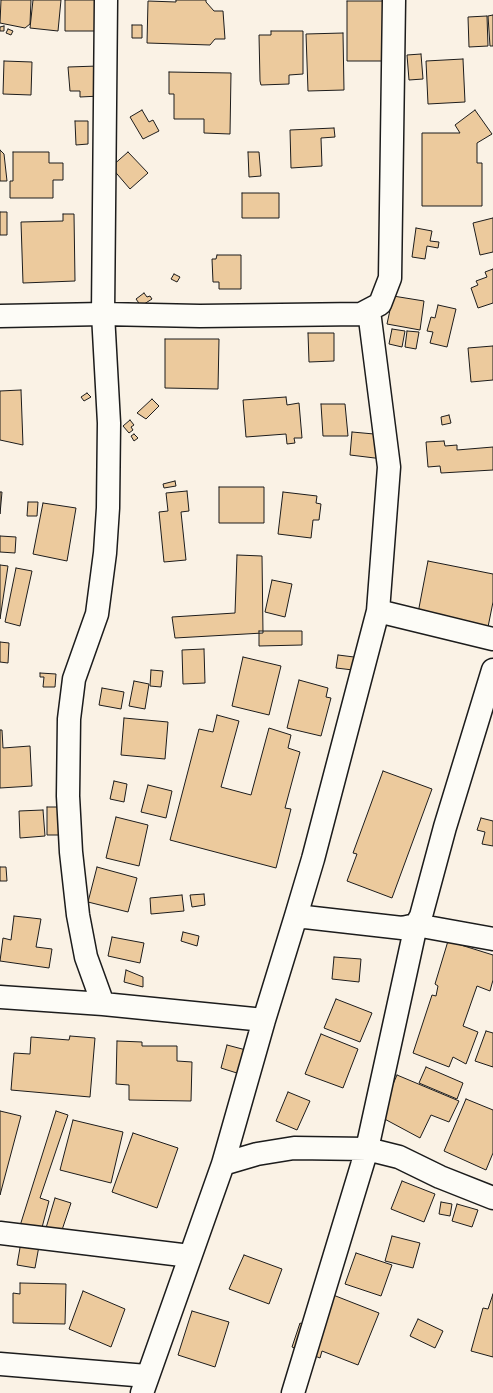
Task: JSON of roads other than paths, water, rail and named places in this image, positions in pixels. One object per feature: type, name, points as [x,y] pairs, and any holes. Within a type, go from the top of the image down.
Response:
[{"type":"street","points":[[103,1004],[86,957],[78,914],[71,852],[68,796],[69,719],[74,679],[97,614],[102,580],[108,508],[109,422],[103,314],[106,0]]},
{"type":"street","points":[[361,314],[380,304],[390,278],[394,0]]},
{"type":"street","points":[[0,316],[103,314],[200,316],[361,314],[369,311],[389,467],[378,611],[313,859],[264,1020],[224,1164],[144,1385],[0,1364]]},
{"type":"street","points":[[378,611],[493,639]]},
{"type":"street","points":[[293,1393],[367,1149],[416,925],[421,916],[445,827],[493,670]]},
{"type":"street","points":[[296,916],[402,928],[416,925],[493,939]]},
{"type":"street","points":[[0,997],[103,1004],[264,1020]]},
{"type":"street","points":[[224,1164],[257,1154],[294,1148],[367,1149],[399,1157],[440,1178],[493,1198]]},
{"type":"street","points":[[0,1233],[190,1256]]}]
